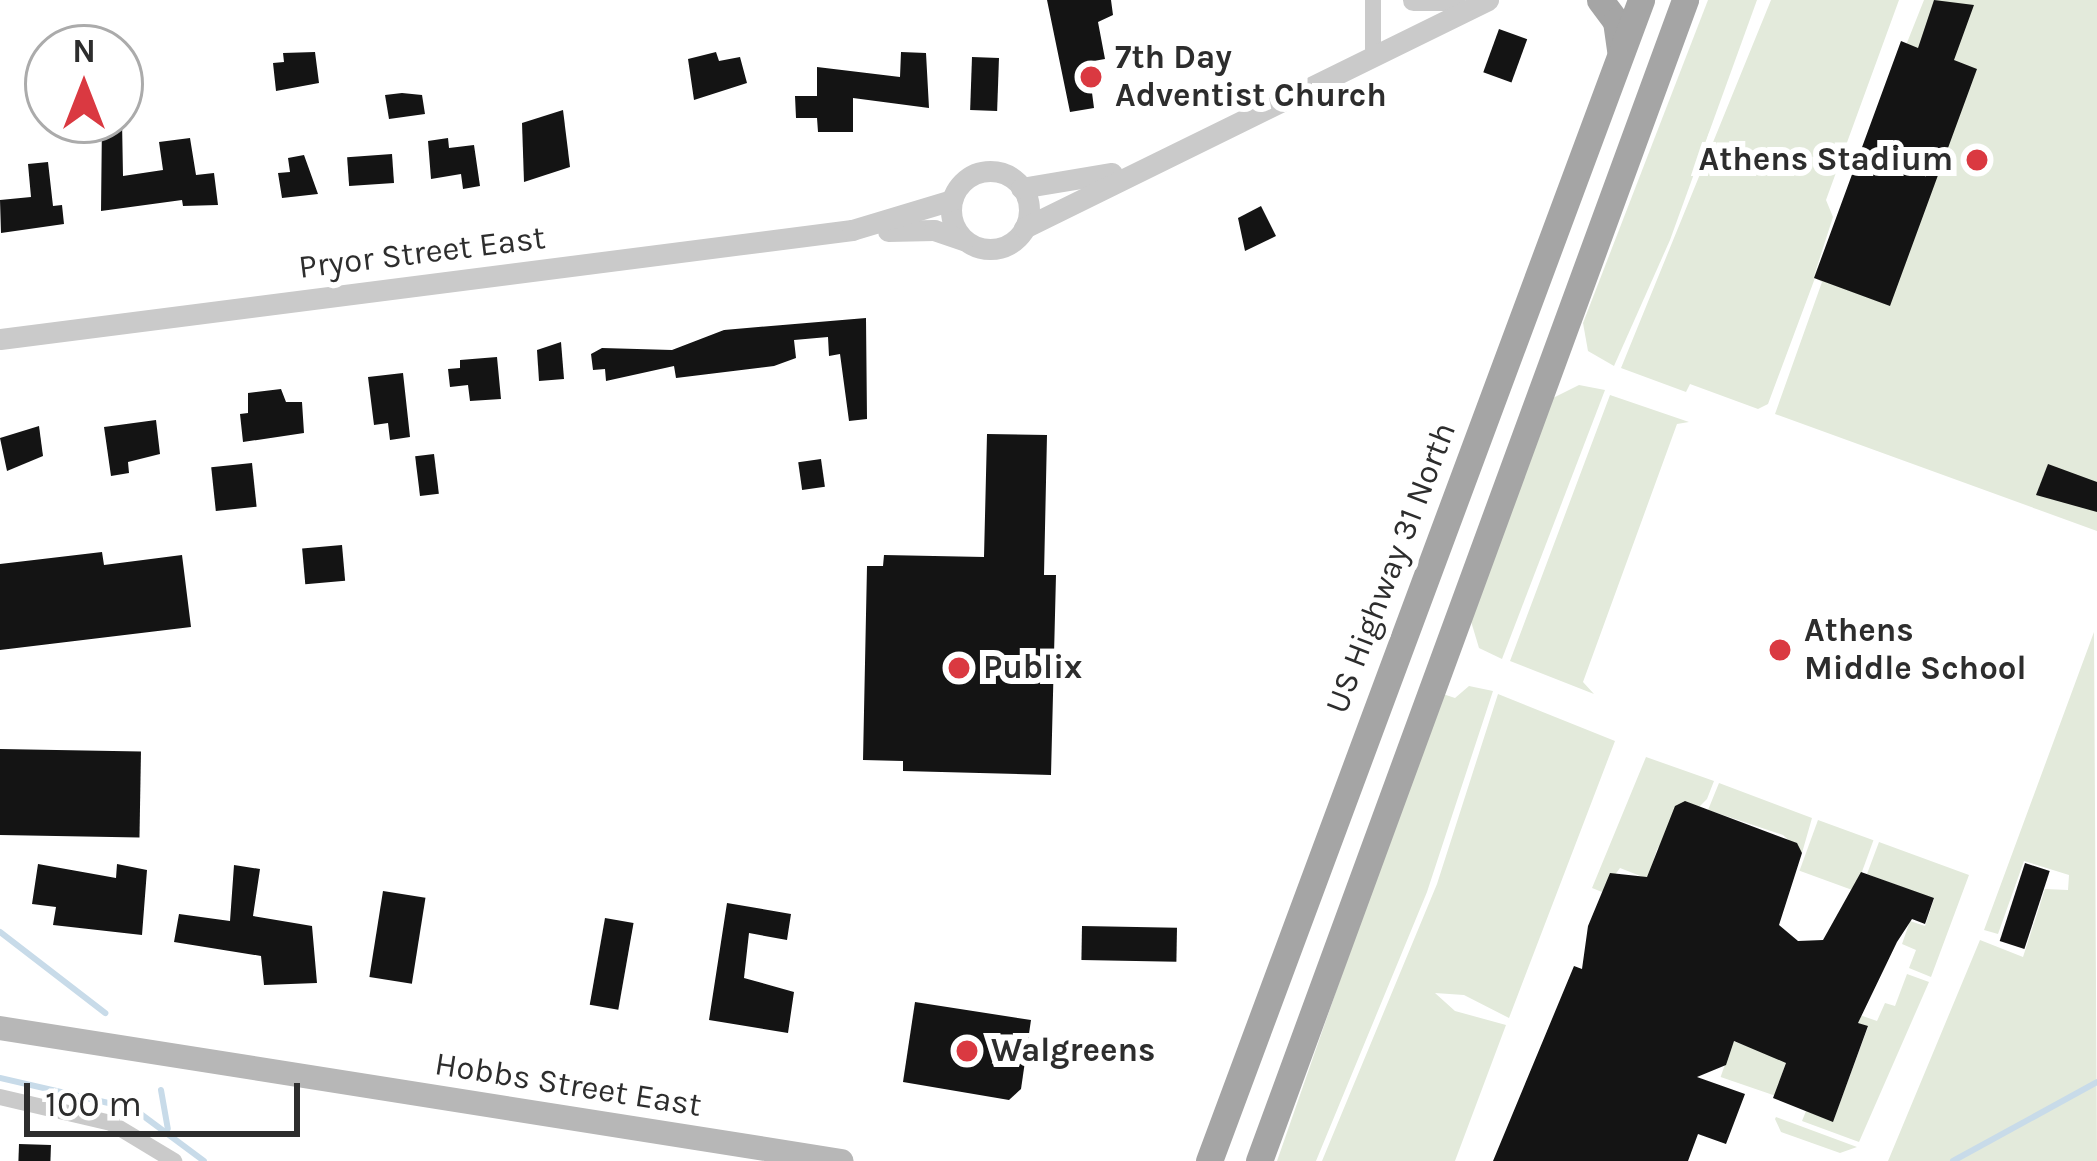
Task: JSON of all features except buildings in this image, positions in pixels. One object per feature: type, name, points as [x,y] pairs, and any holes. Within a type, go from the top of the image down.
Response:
[{"type":"main road","points":[[1600,0],[1616,21],[1621,56]]},
{"type":"main road","name":"US Highway 31 North","points":[[1212,1153],[1641,0]]},
{"type":"main road","points":[[1259,1161],[1685,0]]},
{"type":"main road","name":"Hobbs Street East","points":[[0,1028],[842,1161]]},
{"type":"main road","points":[[1190,1161],[1212,1153]]},
{"type":"street","points":[[1373,0],[1373,57]]},
{"type":"street","points":[[1413,0],[1454,0]]},
{"type":"street","points":[[1130,171],[1022,188],[983,172],[952,200],[953,224],[968,243],[1003,247],[1024,227],[1130,171],[1487,0]]},
{"type":"street","points":[[1022,188],[1024,227]]},
{"type":"street","name":"Pryor Street East","points":[[852,230],[952,200]]},
{"type":"street","name":"Pryor Street East","points":[[0,339],[852,230],[934,230],[968,243]]},
{"type":"street","points":[[0,1097],[69,1107],[173,1160]]},
{"type":"green space","points":[[1708,0],[1757,0],[1670,240],[1614,366],[1588,351],[1583,323]]},
{"type":"green space","name":"Athens Stadium","points":[[1771,0],[1899,0],[1826,200],[1833,217],[1813,279],[1924,0],[2097,0],[2097,531],[1775,414],[1822,282],[1815,278],[1768,404],[1758,409],[1690,384],[1686,392],[1621,368]]},
{"type":"green space","points":[[1579,385],[1605,390],[1502,659],[1479,648],[1470,618],[1551,399]]},
{"type":"green space","points":[[1610,395],[1689,422],[1677,424],[1583,682],[1594,694],[1510,661]]},
{"type":"green space","points":[[2094,632],[2097,1161],[1888,1161],[1980,940],[2023,957],[2045,889],[2068,890],[2069,875],[2024,861],[1998,934],[1984,930]]},
{"type":"green space","points":[[1469,686],[1493,691],[1427,892],[1316,1161],[1277,1161],[1440,693],[1455,698]]},
{"type":"green space","points":[[1498,694],[1615,741],[1509,1018],[1464,995],[1435,993],[1455,1011],[1506,1025],[1455,1161],[1322,1161],[1437,884]]},
{"type":"green space","points":[[1646,757],[1714,781],[1707,799],[1657,849],[1648,879],[1620,868],[1602,892],[1592,888]]},
{"type":"green space","points":[[1719,783],[1812,818],[1802,853],[1783,835],[1708,810]]},
{"type":"green space","points":[[1818,820],[1873,840],[1855,891],[1800,871]]},
{"type":"green space","points":[[1879,842],[1969,875],[1931,977],[1909,968],[1916,950],[1902,944],[1910,921],[1925,926],[1934,899],[1867,874]]},
{"type":"green space","points":[[1907,974],[1929,982],[1859,1142],[1802,1121],[1806,1111],[1833,1121],[1868,1027],[1826,1011],[1828,1004],[1877,1021],[1885,1003],[1895,1006]]},
{"type":"green space","points":[[1733,1041],[1787,1060],[1775,1095],[1721,1077]]},
{"type":"green space","points":[[1775,1119],[1857,1147],[1840,1153],[1781,1132]]},
{"type":"waterway","points":[[0,932],[105,1013]]},
{"type":"waterway","points":[[0,1078],[134,1109],[204,1161]]},
{"type":"waterway","points":[[1953,1161],[2097,1082]]},
{"type":"waterway","points":[[161,1090],[168,1128]]},
{"type":"place","name":"7th Day Adventist Church","points":[[1091,77]]},
{"type":"place","name":"Athens Stadium","points":[[1977,160]]},
{"type":"place","name":"Athens Middle School","points":[[1780,650]]},
{"type":"place","name":"Publix","points":[[959,668]]},
{"type":"place","name":"Walgreens","points":[[967,1051]]}]
